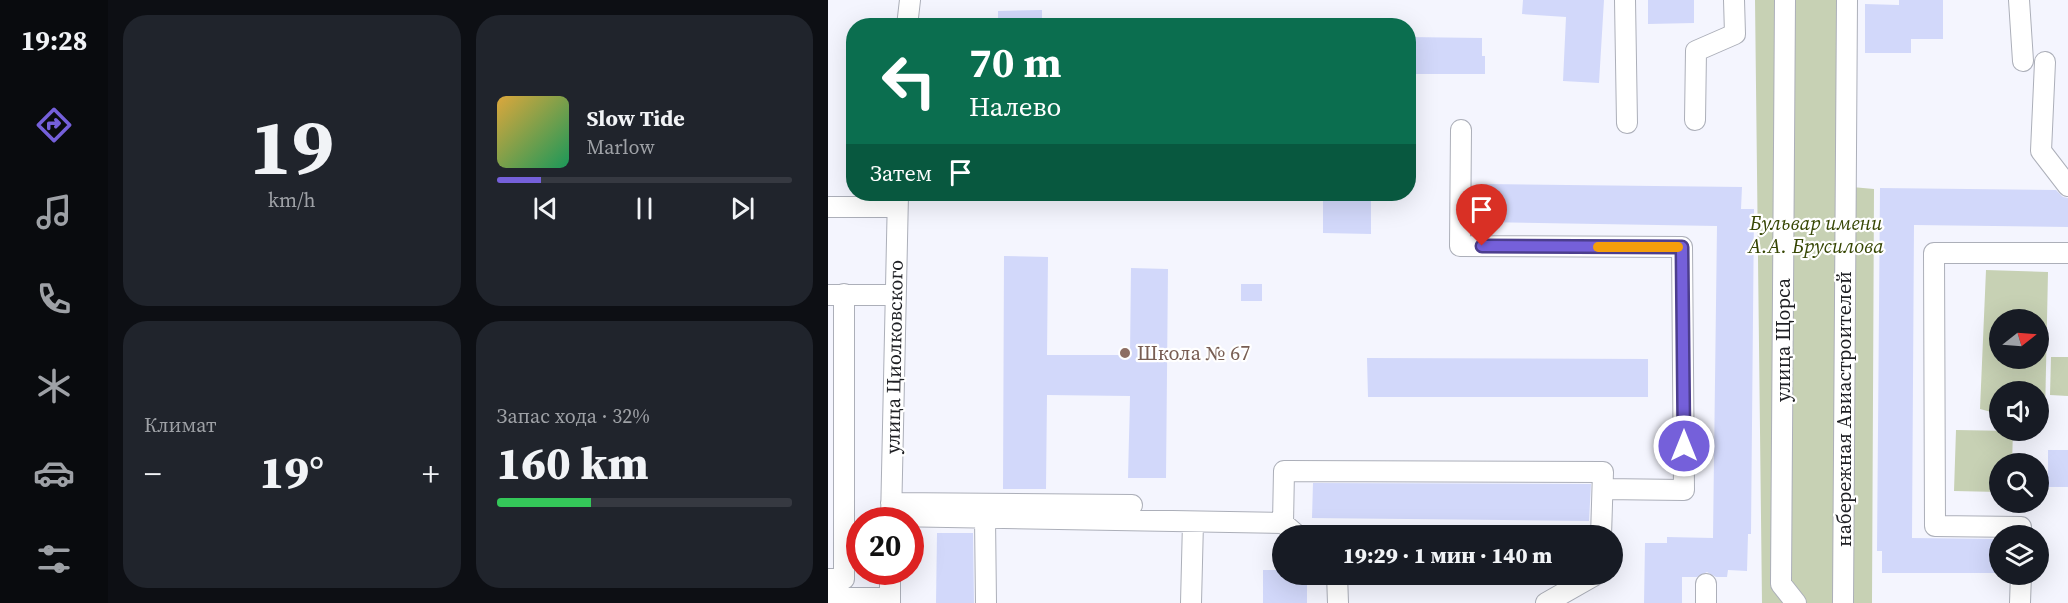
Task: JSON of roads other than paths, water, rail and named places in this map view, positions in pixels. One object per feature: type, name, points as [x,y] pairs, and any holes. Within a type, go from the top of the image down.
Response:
[{"type":"street","points":[[908,18],[910,0]]},
{"type":"street","points":[[1625,0],[1627,123]]},
{"type":"street","points":[[1695,120],[1696,51],[1735,34],[1734,0]]},
{"type":"street","name":"улица Щорса","points":[[1785,0],[1781,584],[1796,603]]},
{"type":"street","name":"набережная Авиастроителей","points":[[1843,603],[1847,0]]},
{"type":"street","points":[[2019,0],[2023,61]]},
{"type":"street","points":[[2045,62],[2042,151],[2068,186]]},
{"type":"street","points":[[1461,130],[1460,246],[1682,247],[1684,490],[1603,489]]},
{"type":"street","points":[[828,207],[888,201]]},
{"type":"street","name":"улица Циолковского","points":[[891,507],[898,201]]},
{"type":"street","points":[[1989,527],[1935,526],[1934,253],[2068,253]]},
{"type":"street","points":[[828,579],[844,579],[836,295],[895,295]]},
{"type":"street","points":[[1283,523],[1284,471],[1604,472],[1601,525]]},
{"type":"street","points":[[924,512],[1132,505]]},
{"type":"street","points":[[924,515],[985,518],[1283,523],[1285,525]]},
{"type":"street","points":[[985,518],[986,603]]},
{"type":"street","points":[[1191,603],[1193,522]]},
{"type":"street","points":[[828,598],[890,601],[890,585]]},
{"type":"street","points":[[1337,585],[1338,603]]},
{"type":"street","points":[[1546,603],[1578,585]]},
{"type":"street","points":[[2020,585],[2020,603]]},
{"type":"place","name":"Школа № 67","points":[[1125,353]]},
{"type":"park label","name":"Бульвар имени А.А. Брусилова","points":[[1816,234]]}]
